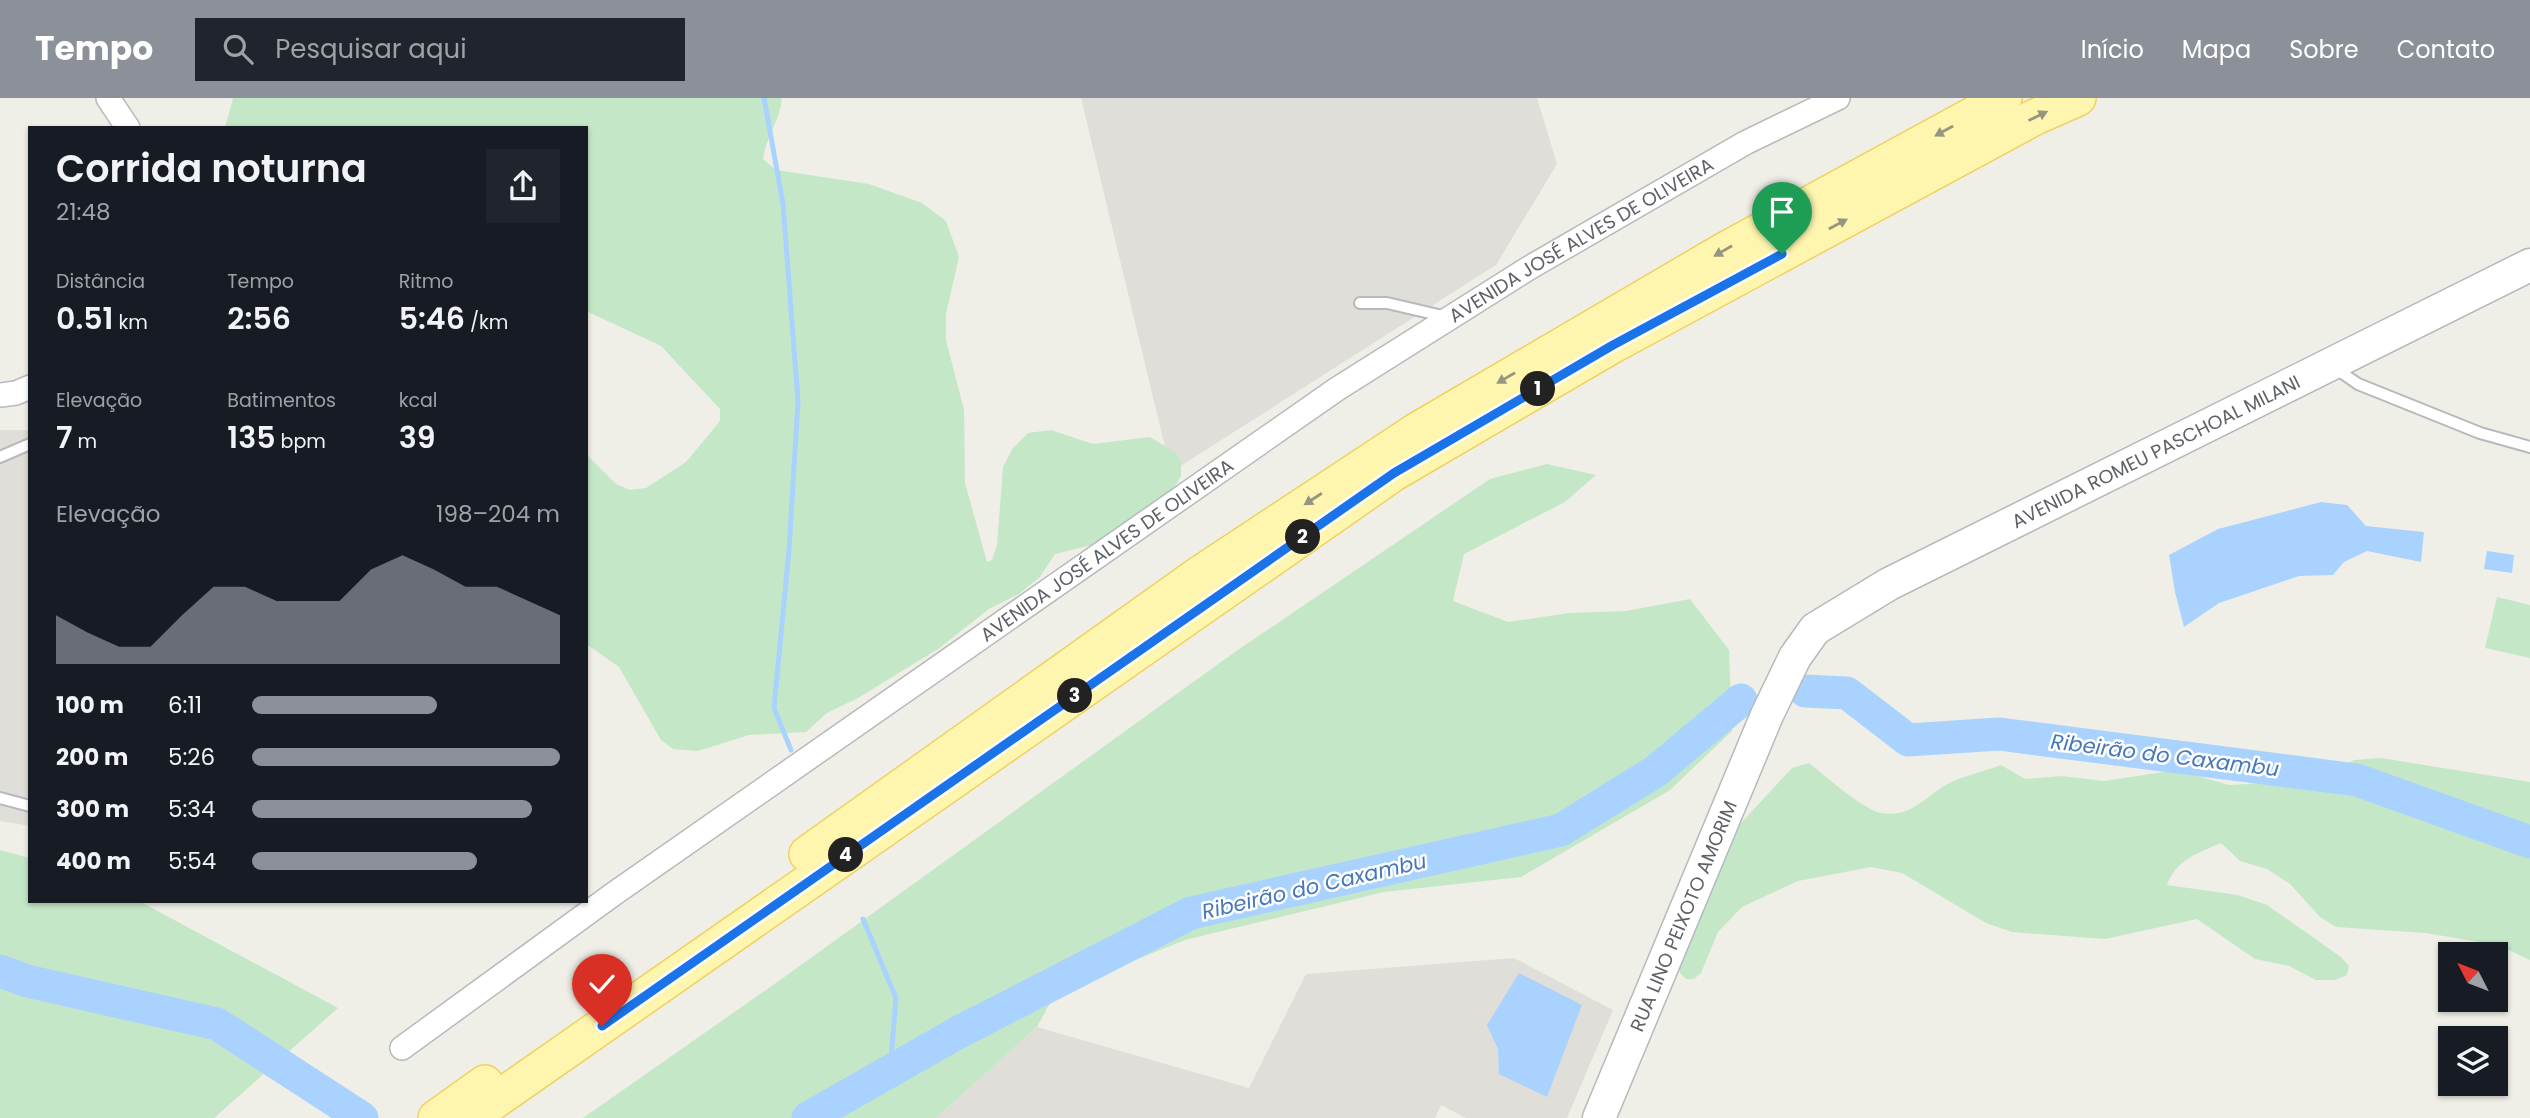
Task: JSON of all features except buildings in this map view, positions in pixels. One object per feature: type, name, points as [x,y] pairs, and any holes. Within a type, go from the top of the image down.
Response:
[{"type":"main road","points":[[449,1117],[1201,573],[1416,431],[1725,250],[2004,98]]},
{"type":"main road","points":[[449,1117],[1394,473],[1613,345],[2035,117],[2078,98]]},
{"type":"street","points":[[108,98],[127,126]]},
{"type":"street","name":"AVENIDA JOSÉ ALVES DE OLIVEIRA","points":[[402,1048],[615,893],[1337,389],[1529,268],[1745,143],[1838,98]]},
{"type":"street","name":"AVENIDA ROMEU PASCHOAL MILANI","points":[[1767,715],[1795,657],[1815,629],[1889,584],[2530,265]]},
{"type":"street","points":[[0,395],[28,388]]},
{"type":"street","name":"RUA LINO PEIXOTO AMORIM","points":[[1599,1118],[1767,715]]},
{"type":"street","points":[[588,891],[615,893]]},
{"type":"lane","points":[[1360,303],[1387,303],[1450,318]]},
{"type":"lane","points":[[2330,364],[2357,384],[2480,433],[2530,447]]},
{"type":"lane","points":[[0,457],[28,445]]},
{"type":"lane","points":[[0,798],[28,805]]},
{"type":"shaded area","points":[[1081,98],[1537,98],[1557,164],[1496,265],[1171,472]]},
{"type":"shaded area","points":[[0,430],[28,430],[28,826],[0,821]]},
{"type":"shaded area","points":[[1514,958],[1613,1010],[1567,1118],[1466,1118],[1441,1105],[1435,1118],[936,1118],[1037,1027],[1249,1088],[1306,974]]},
{"type":"green space","points":[[233,98],[782,98],[763,159],[776,170],[869,184],[922,203],[946,221],[959,257],[946,314],[946,340],[964,410],[965,483],[987,562],[992,560],[997,545],[1003,467],[1013,448],[1028,433],[1051,430],[1093,444],[1150,437],[1176,453],[1181,461],[1181,476],[1171,493],[1096,544],[1055,554],[1040,577],[1019,594],[989,609],[938,649],[858,698],[827,713],[806,732],[749,735],[698,751],[673,749],[661,740],[619,667],[588,645],[588,456],[616,484],[630,490],[646,488],[686,462],[720,421],[720,409],[661,346],[588,312],[588,126],[226,126]]},
{"type":"green space","points":[[1547,464],[1596,475],[1565,502],[1464,554],[1453,601],[1508,622],[1569,613],[1626,611],[1690,599],[1729,650],[1732,731],[1670,790],[1521,877],[1384,892],[1185,940],[1056,992],[1037,1027],[936,1118],[583,1118],[783,978],[1232,654],[1490,479]]},
{"type":"green space","points":[[2497,597],[2530,605],[2530,658],[2485,648]]},
{"type":"green space","points":[[2381,758],[2530,782],[2530,960],[2508,950],[2508,942],[2480,942],[2425,933],[2336,927],[2320,917],[2290,884],[2267,869],[2240,861],[2221,843],[2196,854],[2182,864],[2167,885],[2238,895],[2267,905],[2341,957],[2349,966],[2347,975],[2336,980],[2316,980],[2289,966],[2255,959],[2197,919],[2105,939],[2012,932],[1986,923],[1902,873],[1871,867],[1798,881],[1742,907],[1718,932],[1701,973],[1694,979],[1686,979],[1680,973],[1678,961],[1697,901],[1741,823],[1792,768],[1809,763],[1864,805],[1881,813],[1891,814],[1908,810],[1951,783],[2001,765],[2025,779],[2062,776],[2104,781],[2177,770],[2229,785],[2317,780],[2354,760]]},
{"type":"green space","points":[[0,850],[28,857],[28,903],[143,903],[338,1008],[214,1118],[0,1118]]},
{"type":"water","points":[[2321,502],[2347,505],[2366,526],[2424,532],[2421,562],[2367,551],[2344,562],[2333,575],[2299,576],[2219,603],[2184,627],[2169,555],[2218,529]]},
{"type":"water","points":[[2487,551],[2514,555],[2512,573],[2484,569]]},
{"type":"water","points":[[1519,973],[1582,1005],[1547,1097],[1499,1074],[1498,1049],[1487,1025]]},
{"type":"waterway","points":[[764,98],[783,204],[798,401],[789,550],[774,708],[791,750]]},
{"type":"waterway","name":"Ribeirão do Caxambu","points":[[1805,691],[1847,693],[1908,740],[1999,734],[2357,780],[2530,842]]},
{"type":"waterway","name":"Ribeirão do Caxambu","points":[[808,1118],[959,1032],[1191,913],[1561,830],[1656,771],[1741,700]]},
{"type":"waterway","points":[[863,919],[896,998],[890,1071]]},
{"type":"waterway","name":"Ribeirão do Caxambu","points":[[0,971],[27,981],[217,1024],[362,1118]]},
{"type":"route","points":[[602,1026],[1394,473],[1613,345],[1782,254]]}]
